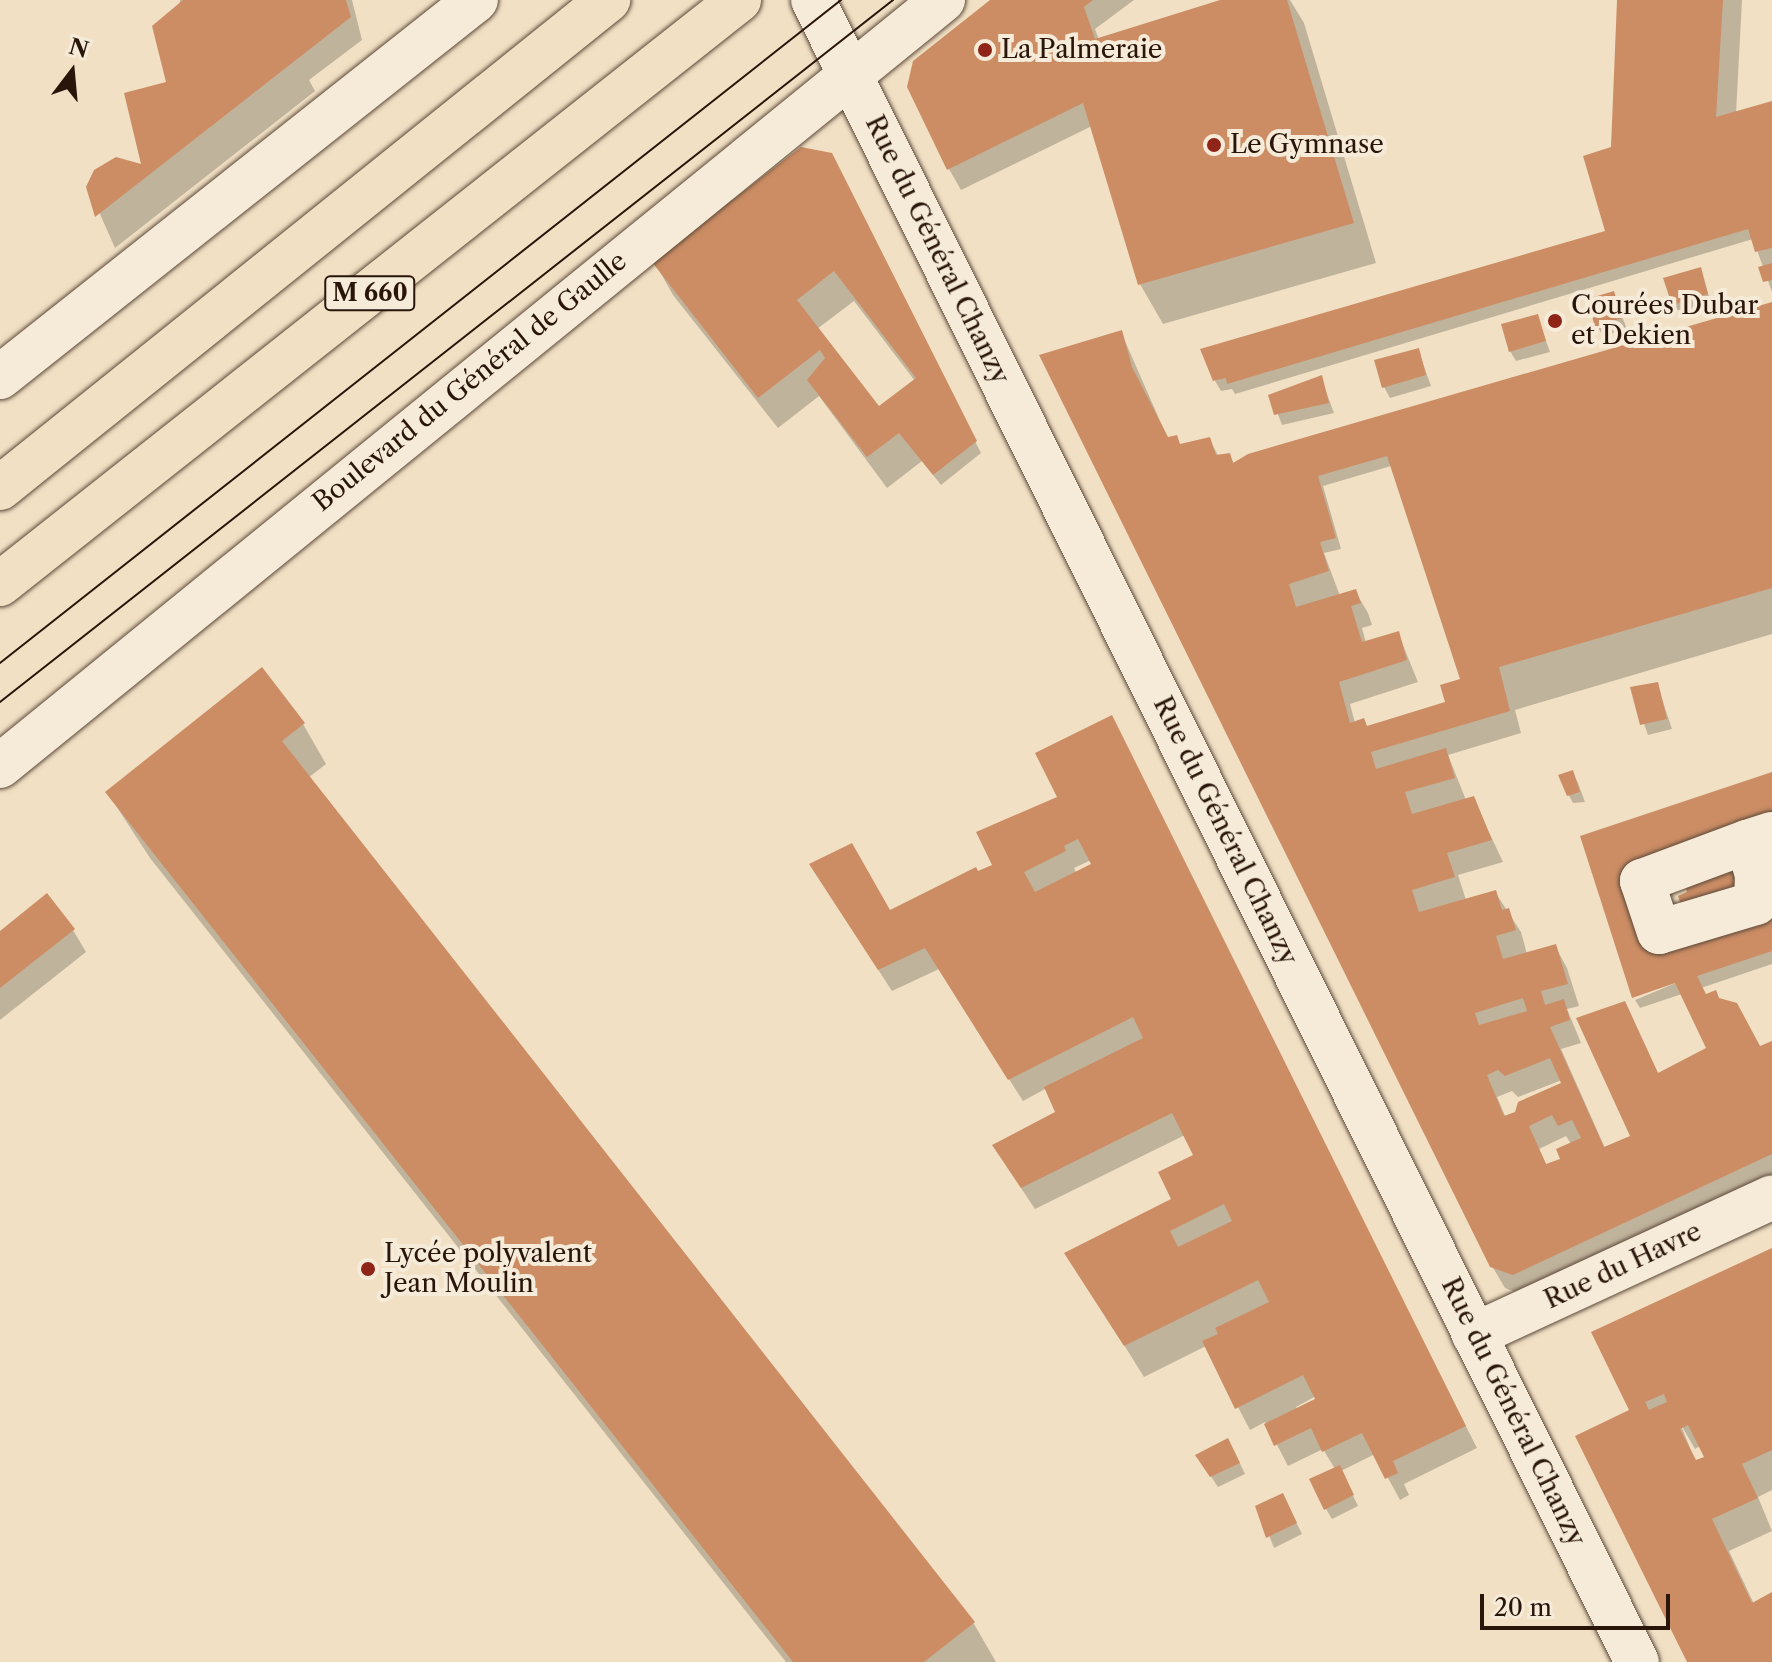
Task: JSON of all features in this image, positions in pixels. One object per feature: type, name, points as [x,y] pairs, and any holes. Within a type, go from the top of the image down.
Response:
[{"type":"main road","name":"M 660","points":[[0,488],[608,0]]},
{"type":"main road","name":"M 660","points":[[0,584],[739,0]]},
{"type":"street","points":[[0,377],[476,0]]},
{"type":"street","name":"Rue du Général Chanzy","points":[[813,0],[1637,1662]]},
{"type":"street","name":"Boulevard du Général de Gaulle","points":[[0,766],[849,73],[943,0]]},
{"type":"street","name":"Rue du Havre","points":[[1474,1335],[1772,1197]]},
{"type":"building","points":[[183,0],[346,0],[351,17],[95,217],[86,187],[94,170],[116,157],[141,164],[124,93],[166,82],[152,26]]},
{"type":"building","name":"Le Gymnase","points":[[990,0],[1093,0],[1084,7],[1095,39],[1220,0],[1287,0],[1354,223],[1138,285],[1083,103],[947,170],[907,87],[913,61]]},
{"type":"building","points":[[1617,0],[1723,0],[1716,117],[1772,101],[1772,248],[1755,252],[1748,229],[1227,384],[1226,378],[1213,381],[1200,349],[1605,231],[1583,156],[1611,147]]},
{"type":"building","points":[[801,147],[832,153],[977,441],[933,475],[899,433],[867,457],[807,380],[825,358],[820,350],[758,398],[652,262]],"holes":[[[834,271],[916,378],[879,406],[797,300]]]},
{"type":"building","points":[[1772,263],[1772,280],[1763,282],[1758,267]]},
{"type":"building","points":[[1701,267],[1708,294],[1672,305],[1663,278]]},
{"type":"building","points":[[1614,291],[1622,318],[1595,327],[1587,299]]},
{"type":"building","points":[[1772,302],[1772,588],[1499,667],[1510,711],[1371,752],[1376,769],[1446,748],[1455,778],[1405,792],[1412,814],[1474,796],[1492,840],[1447,853],[1455,877],[1412,890],[1419,912],[1496,890],[1502,910],[1509,908],[1516,930],[1496,936],[1503,959],[1556,944],[1568,984],[1541,991],[1545,1005],[1564,999],[1570,1020],[1550,1027],[1604,1147],[1630,1136],[1576,1018],[1625,1001],[1658,1073],[1706,1048],[1675,983],[1632,998],[1580,836],[1772,772],[1772,821],[1621,874],[1642,947],[1772,905],[1772,951],[1697,976],[1706,994],[1716,990],[1719,998],[1737,1003],[1760,1046],[1772,1041],[1772,1154],[1513,1275],[1490,1267],[1039,355],[1122,330],[1132,367],[1168,437],[1177,435],[1180,444],[1210,437],[1216,455],[1230,453],[1233,463],[1248,454]],"holes":[[[1387,456],[1460,679],[1440,685],[1445,702],[1367,726],[1364,718],[1350,723],[1339,682],[1407,660],[1399,631],[1362,642],[1351,606],[1361,603],[1356,589],[1296,607],[1289,584],[1329,571],[1320,542],[1336,538],[1318,476]],[[1523,998],[1527,1011],[1479,1025],[1475,1013]],[[1550,1058],[1561,1083],[1518,1102],[1515,1112],[1504,1116],[1487,1075],[1498,1070],[1505,1076]],[[1552,1115],[1558,1126],[1572,1120],[1581,1138],[1556,1149],[1560,1159],[1546,1164],[1529,1126]]]},
{"type":"building","points":[[1538,314],[1546,341],[1509,352],[1501,324]]},
{"type":"building","points":[[1419,348],[1426,375],[1382,388],[1374,360]]},
{"type":"building","points":[[1322,375],[1329,403],[1274,415],[1268,395]]},
{"type":"building","points":[[262,667],[305,723],[282,741],[975,1622],[924,1662],[793,1662],[105,792]]},
{"type":"building","points":[[1658,682],[1667,719],[1640,725],[1630,687]]},
{"type":"building","points":[[1112,715],[1466,1426],[1393,1461],[1398,1473],[1385,1479],[1362,1433],[1322,1452],[1311,1428],[1274,1446],[1264,1424],[1315,1399],[1303,1375],[1235,1409],[1202,1341],[1218,1334],[1215,1328],[1269,1302],[1258,1280],[1124,1346],[1064,1253],[1171,1199],[1158,1172],[1193,1155],[1172,1113],[1021,1188],[992,1145],[1055,1112],[1044,1087],[1143,1038],[1133,1017],[1008,1080],[925,948],[878,970],[809,864],[852,843],[890,910],[976,867],[978,871],[992,865],[976,832],[1057,797],[1035,753]],"holes":[[[1078,839],[1091,864],[1035,892],[1024,872],[1066,851],[1064,846]],[[1224,1204],[1232,1221],[1178,1247],[1170,1231]]]},
{"type":"building","points":[[1573,770],[1580,792],[1567,796],[1558,775]]},
{"type":"building","points":[[1742,855],[1748,891],[1683,911],[1678,896],[1687,892],[1682,875]]},
{"type":"building","points":[[47,893],[75,929],[0,988],[0,931]]},
{"type":"building","points":[[1772,1248],[1772,1450],[1742,1464],[1758,1498],[1712,1519],[1752,1603],[1772,1592],[1772,1662],[1687,1662],[1575,1436],[1629,1410],[1591,1332]],"holes":[[[1664,1394],[1667,1402],[1649,1410],[1645,1402]],[[1688,1425],[1704,1457],[1696,1460],[1680,1429]]]},
{"type":"building","points":[[1228,1438],[1240,1463],[1210,1477],[1195,1455]]},
{"type":"building","points":[[1340,1465],[1354,1495],[1324,1510],[1309,1479]]},
{"type":"building","points":[[1283,1493],[1297,1523],[1266,1538],[1255,1506]]},
{"type":"tram line","points":[[0,663],[841,0]]},
{"type":"tram line","points":[[0,702],[893,0]]},
{"type":"place","name":"La Palmeraie","points":[[985,50]]},
{"type":"place","name":"Le Gymnase","points":[[1214,145]]},
{"type":"place","name":"Courées Dubar et Dekien","points":[[1555,321]]},
{"type":"place","name":"Lycée polyvalent Jean Moulin","points":[[368,1269]]}]
